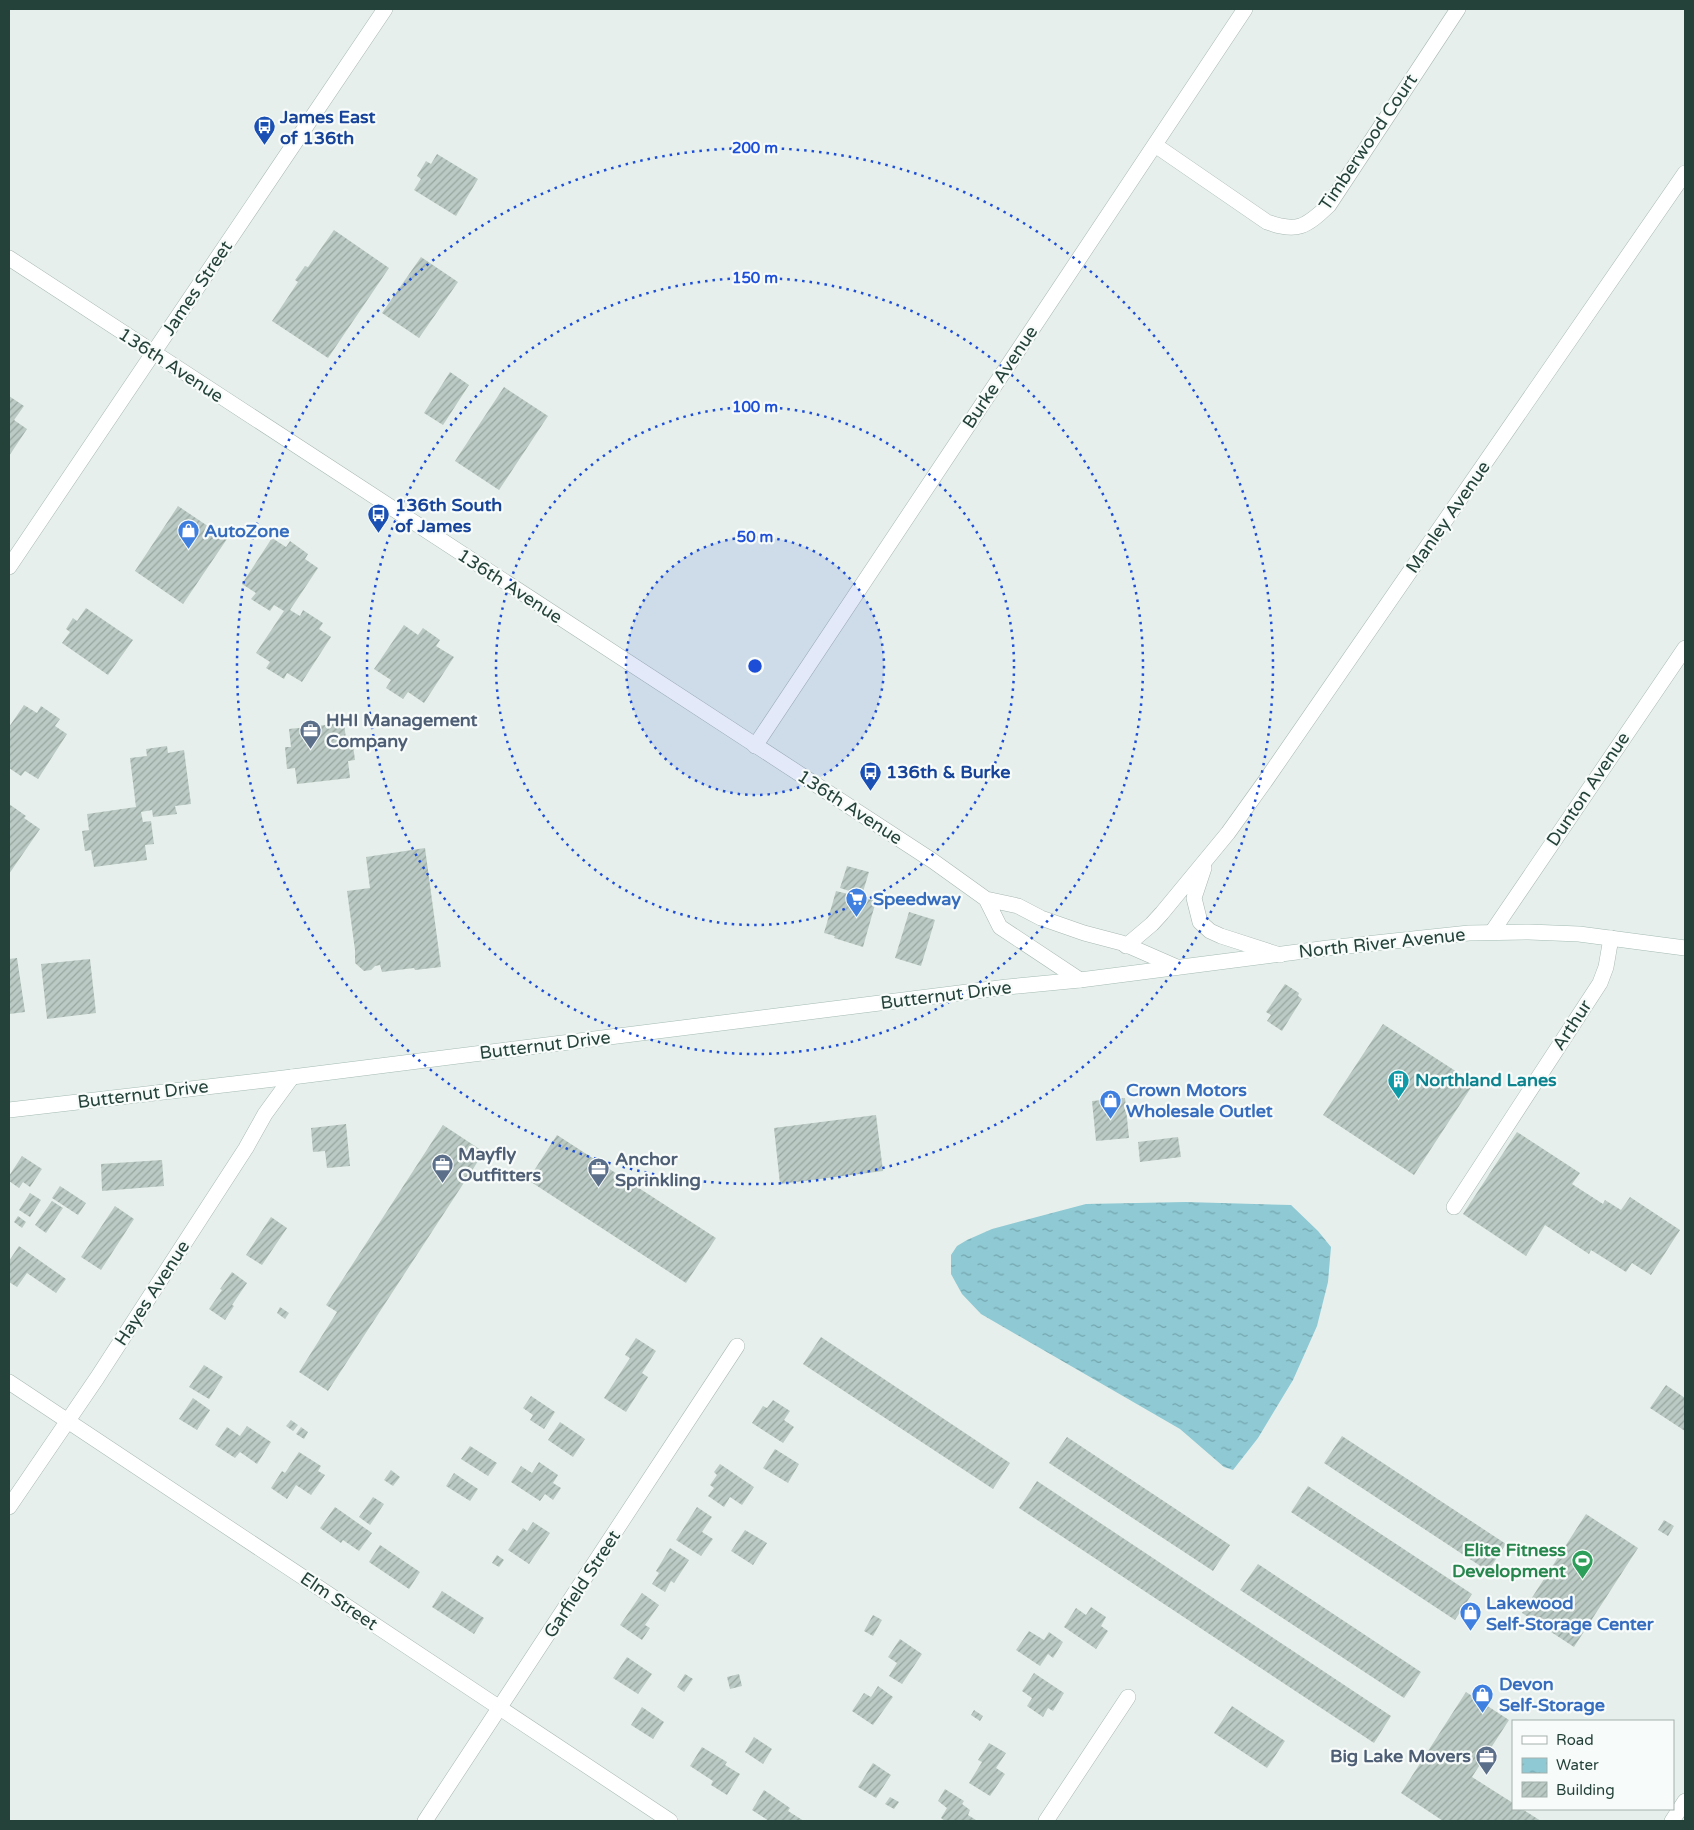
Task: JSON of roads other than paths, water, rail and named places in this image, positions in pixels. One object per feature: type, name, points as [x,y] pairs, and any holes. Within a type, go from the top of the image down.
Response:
[{"type":"street","name":"James Street","points":[[9,567],[385,9]]},
{"type":"street","name":"Burke Avenue","points":[[755,746],[1245,9]]},
{"type":"street","name":"Timberwood Court","points":[[1155,144],[1267,222],[1282,228],[1299,228],[1329,205],[1458,9]]},
{"type":"street","name":"Manley Avenue","points":[[1126,946],[1152,924],[1207,860],[1273,771],[1685,172]]},
{"type":"street","name":"136th Avenue","points":[[9,258],[311,459],[430,534],[933,861],[986,899],[1018,906],[1041,918],[1126,946],[1177,967]]},
{"type":"street","name":"Dunton Avenue","points":[[1492,932],[1685,648]]},
{"type":"street","name":"Manley Avenue","points":[[1207,860],[1194,898],[1200,922],[1210,931],[1221,936],[1280,955]]},
{"type":"street","name":"136th Avenue","points":[[986,899],[1000,926],[1080,980]]},
{"type":"street","name":"North River Avenue","points":[[1080,980],[1370,944],[1492,932],[1562,933],[1685,948]]},
{"type":"street","name":"Arthur","points":[[1454,1207],[1600,983],[1606,967],[1611,938]]},
{"type":"street","name":"Butternut Drive","points":[[9,1110],[292,1077],[1007,987],[1080,980]]},
{"type":"street","name":"Hayes Avenue","points":[[9,1508],[102,1370],[265,1114],[292,1077]]},
{"type":"street","name":"Garfield Street","points":[[425,1821],[737,1346]]},
{"type":"street","name":"Elm Street","points":[[9,1382],[670,1821]]},
{"type":"street","points":[[1046,1821],[1128,1697]]},
{"type":"street","points":[[1672,1821],[1685,1801]]},
{"type":"water","points":[[1186,1202],[1291,1205],[1318,1231],[1331,1247],[1328,1282],[1317,1326],[1293,1380],[1258,1438],[1233,1470],[1224,1467],[1180,1429],[981,1314],[962,1294],[951,1274],[951,1255],[957,1246],[992,1229],[1086,1204]]},
{"type":"place","name":"James East of 136th","points":[[264,146]]},
{"type":"place","name":"136th South of James","points":[[379,534]]},
{"type":"place","name":"AutoZone","points":[[188,550]]},
{"type":"place","name":"HHI Management Company","points":[[310,749]]},
{"type":"place","name":"136th & Burke","points":[[870,791]]},
{"type":"place","name":"Speedway","points":[[857,918]]},
{"type":"place","name":"Northland Lanes","points":[[1399,1099]]},
{"type":"place","name":"Crown Motors Wholesale Outlet","points":[[1110,1119]]},
{"type":"place","name":"Mayfly Outfitters","points":[[442,1183]]},
{"type":"place","name":"Anchor Sprinkling","points":[[599,1188]]},
{"type":"place","name":"Elite Fitness Development","points":[[1582,1579]]},
{"type":"place","name":"Lakewood Self-Storage Center","points":[[1470,1632]]},
{"type":"place","name":"Devon Self-Storage","points":[[1483,1713]]},
{"type":"place","name":"Big Lake Movers","points":[[1487,1775]]}]
